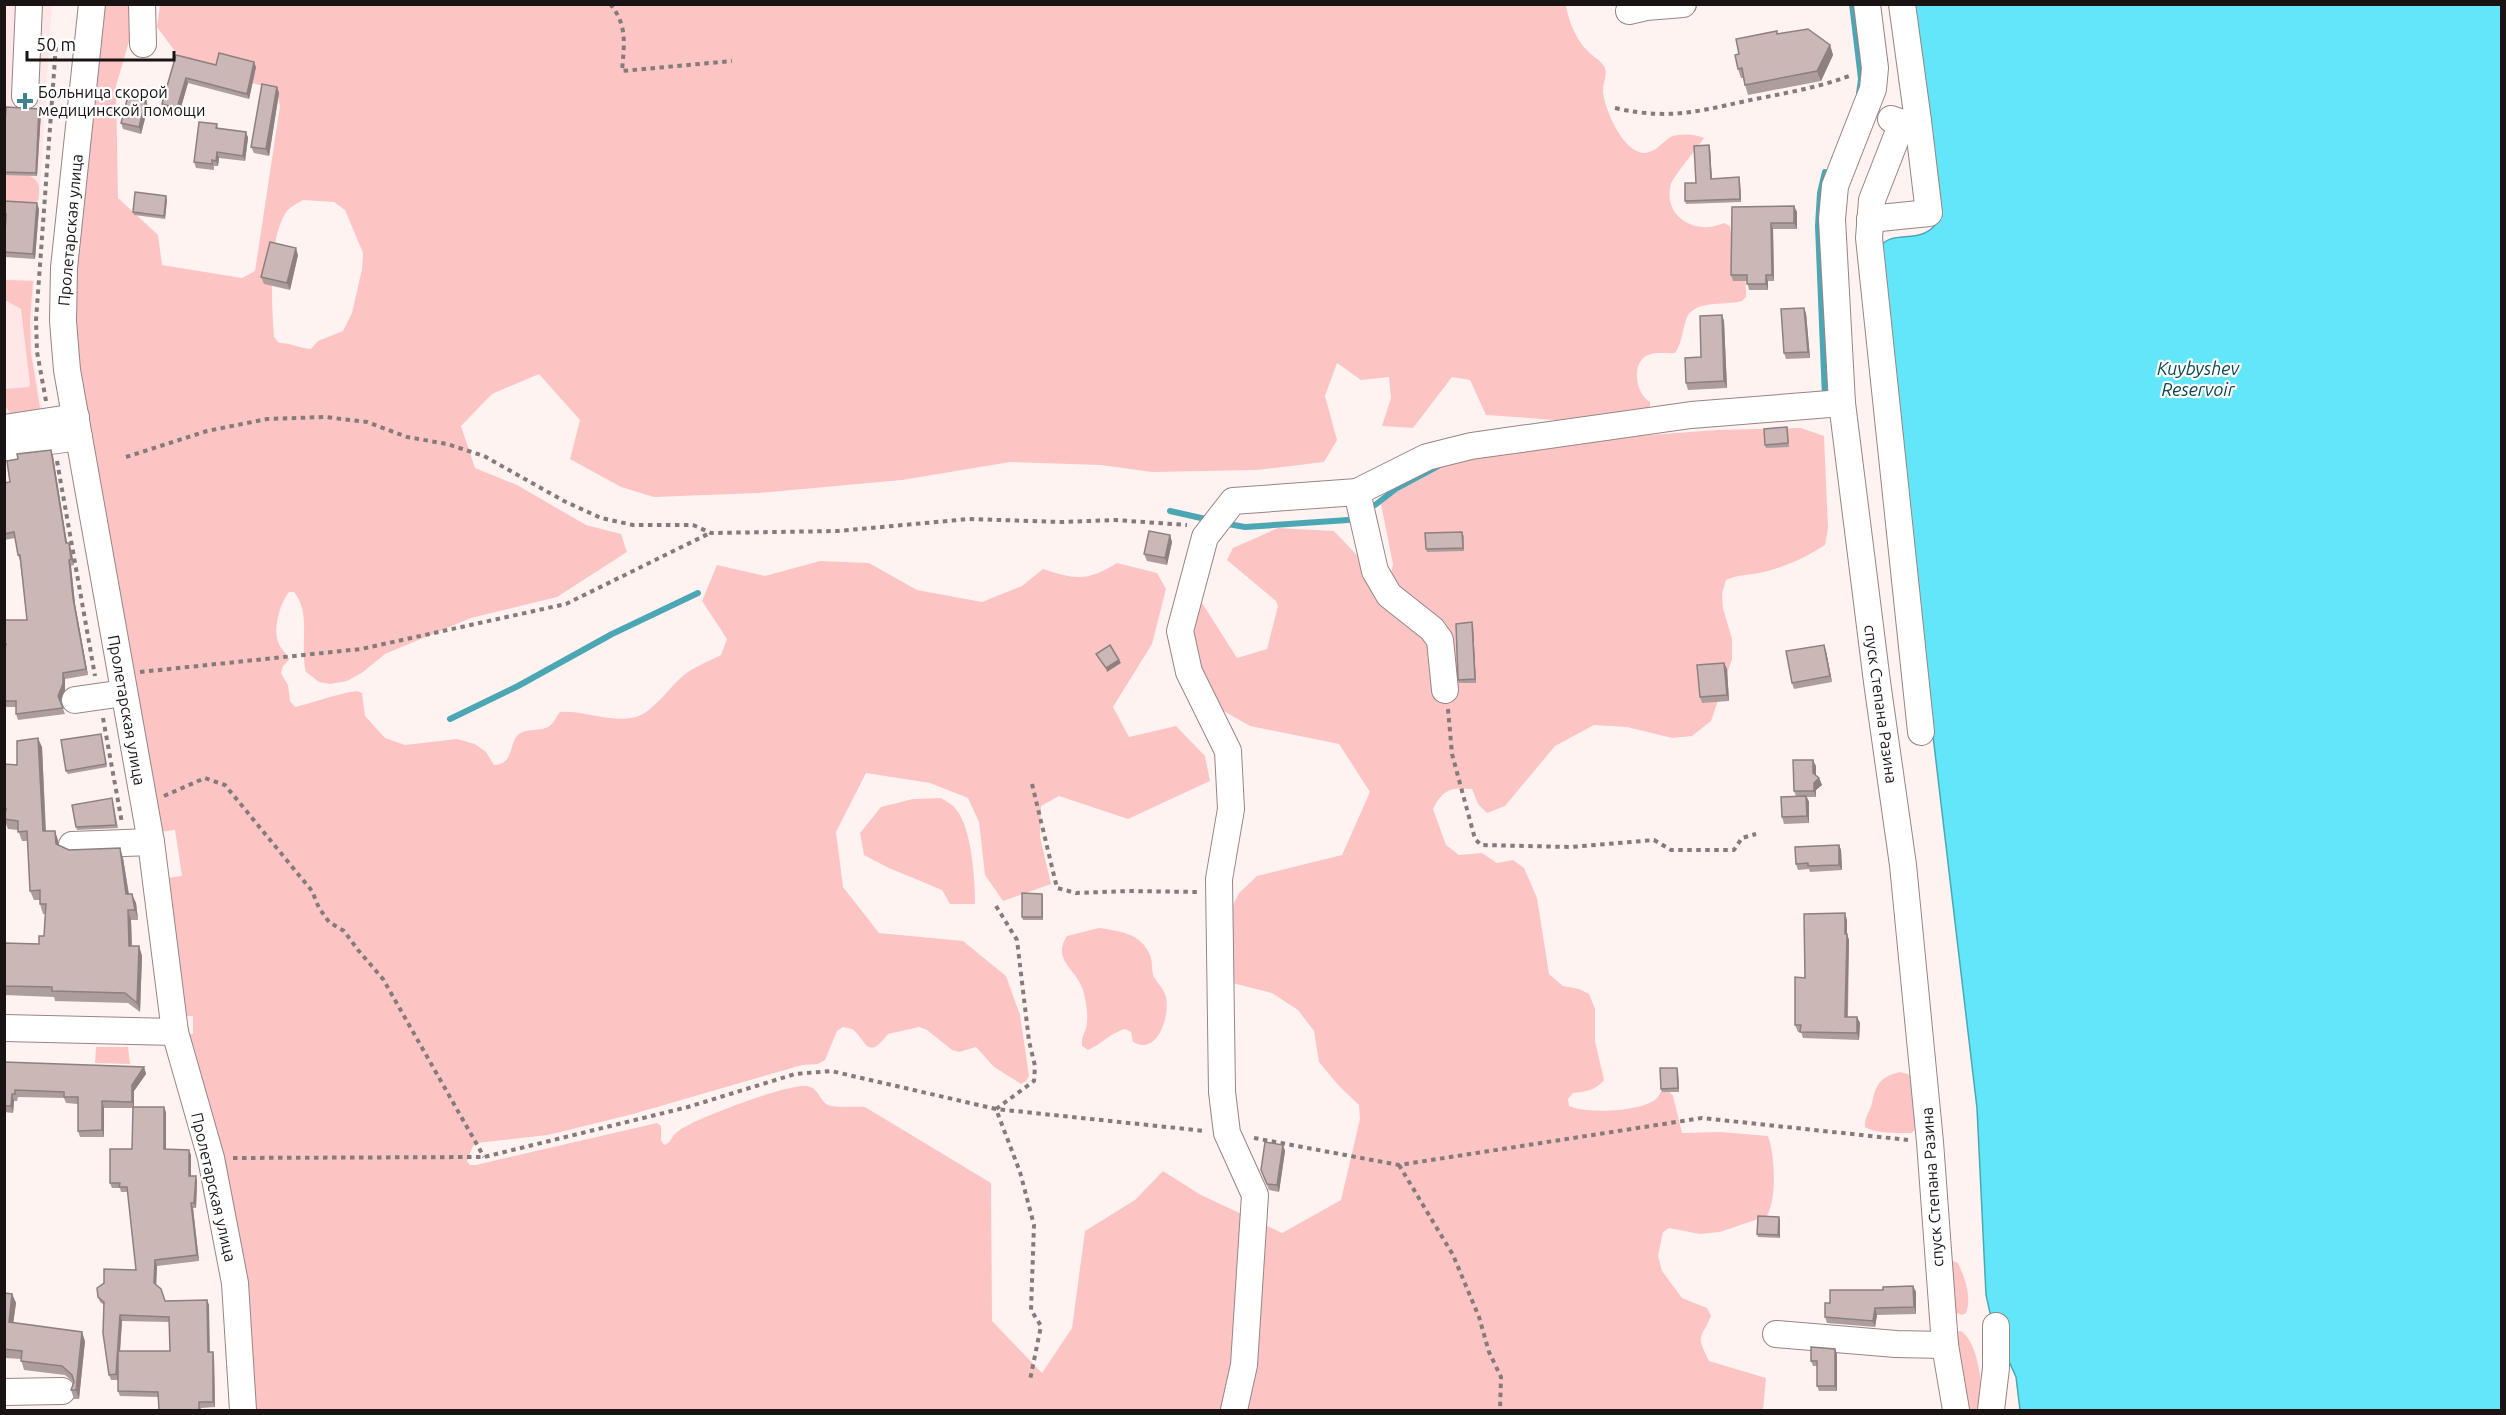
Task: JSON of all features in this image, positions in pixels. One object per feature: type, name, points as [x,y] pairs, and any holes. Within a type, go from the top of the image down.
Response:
[{"type":"street","points":[[25,96],[29,4]]},
{"type":"street","name":"Пролетарская улица","points":[[92,4],[64,268],[63,321],[67,370],[151,842],[175,1032],[211,1158],[236,1283],[243,1405]]},
{"type":"street","points":[[142,4],[143,44]]},
{"type":"street","points":[[1629,11],[1683,4]]},
{"type":"street","name":"спуск Степана Разина","points":[[1867,4],[1875,68],[1873,89],[1835,186],[1832,219],[1842,403],[1877,682],[1904,865],[1930,1142],[1945,1345],[1956,1410]]},
{"type":"street","points":[[1870,219],[1929,213],[1910,122],[1902,4]]},
{"type":"street","points":[[1866,110],[1910,122]]},
{"type":"street","points":[[1910,122],[1878,180],[1870,219],[1869,238],[1921,732]]},
{"type":"street","points":[[1234,1410],[1244,1365],[1255,1195],[1227,1133],[1222,1092],[1220,879],[1231,809],[1228,751],[1189,672],[1180,631],[1208,533],[1233,501],[1357,492],[1427,457],[1471,446],[1691,415],[1842,403]]},
{"type":"street","points":[[6,431],[77,427]]},
{"type":"street","points":[[1357,492],[1375,571],[1389,595],[1432,629],[1440,640],[1445,690]]},
{"type":"street","points":[[75,700],[122,683]]},
{"type":"street","points":[[72,844],[151,842]]},
{"type":"street","points":[[4,1028],[175,1032]]},
{"type":"street","points":[[1991,1410],[1996,1368],[1996,1326]]},
{"type":"street","points":[[1776,1334],[1911,1345],[1945,1345]]},
{"type":"street","points":[[4,1392],[62,1391]]},
{"type":"path","points":[[610,4],[618,14],[623,26],[622,71],[732,61]]},
{"type":"path","points":[[1615,108],[1642,114],[1699,113],[1765,97],[1804,91],[1875,68]]},
{"type":"path","points":[[34,204],[44,205]]},
{"type":"path","points":[[126,457],[161,448],[207,431],[267,419],[325,417],[367,422],[407,437],[447,444],[484,456],[564,501],[601,518],[633,525],[693,525],[711,533],[838,531],[980,519],[1061,522],[1114,520],[1182,524],[1208,533]]},
{"type":"path","points":[[122,683],[361,649],[566,604],[711,533]]},
{"type":"path","points":[[1445,690],[1452,754],[1475,839],[1481,845],[1571,847],[1654,840],[1671,850],[1734,850],[1742,838],[1756,834]]},
{"type":"path","points":[[144,805],[205,778],[225,785],[312,891],[319,908],[329,922],[344,931],[383,979],[484,1157]]},
{"type":"path","points":[[1032,784],[1057,888],[1076,893],[1129,891],[1220,893]]},
{"type":"path","points":[[996,906],[1017,940],[1029,1041],[1036,1074],[1034,1081],[996,1109]]},
{"type":"path","points":[[211,1158],[484,1157],[688,1107],[795,1074],[831,1071],[996,1109],[1227,1133],[1399,1165],[1701,1119],[1930,1142]]},
{"type":"path","points":[[996,1109],[1020,1172],[1034,1225],[1031,1310],[1041,1326],[1030,1380]]},
{"type":"path","points":[[1399,1165],[1453,1256],[1479,1317],[1489,1352],[1500,1377],[1500,1410]]},
{"type":"shaded area","name":"Больница скорой медицинской помощи","points":[[4,5],[52,5],[39,200],[5,198]]},
{"type":"shaded area","points":[[105,5],[133,5],[132,31],[116,86],[118,198],[158,235],[162,265],[242,278],[255,271],[280,106],[276,90],[183,62],[157,27],[160,5],[1566,5],[1579,41],[1604,66],[1606,73],[1603,89],[1604,100],[1616,129],[1629,146],[1645,153],[1677,135],[1704,138],[1671,184],[1672,206],[1676,214],[1693,225],[1703,227],[1724,223],[1730,226],[1732,241],[1745,262],[1746,297],[1742,301],[1710,304],[1695,309],[1689,313],[1675,353],[1653,354],[1641,360],[1637,379],[1641,393],[1650,402],[1650,409],[1639,415],[1556,420],[1486,415],[1470,380],[1452,377],[1413,428],[1382,426],[1391,398],[1389,377],[1361,380],[1337,363],[1325,396],[1337,440],[1324,462],[1257,470],[1152,472],[1101,465],[1010,462],[902,480],[759,493],[654,497],[621,487],[570,459],[580,420],[539,374],[492,394],[461,426],[475,468],[517,485],[586,525],[621,534],[627,552],[557,597],[471,618],[385,654],[363,672],[347,681],[330,684],[319,682],[306,672],[302,610],[294,592],[289,592],[280,610],[276,632],[279,644],[289,660],[283,666],[281,673],[288,685],[290,701],[295,707],[357,691],[362,693],[365,716],[385,738],[405,745],[457,739],[475,744],[486,752],[494,765],[507,759],[519,734],[548,727],[560,712],[623,719],[643,714],[684,675],[721,655],[727,639],[702,601],[717,565],[765,576],[820,561],[869,563],[917,590],[982,602],[1022,586],[1043,569],[1073,577],[1082,577],[1098,573],[1117,563],[1157,573],[1166,589],[1152,644],[1113,707],[1129,737],[1176,726],[1205,756],[1210,781],[1128,819],[1059,796],[1041,806],[1040,837],[1051,884],[1003,901],[985,875],[979,822],[968,798],[930,783],[866,773],[836,832],[843,887],[879,933],[963,941],[1006,976],[1020,1015],[1029,1076],[1026,1081],[1021,1084],[994,1067],[976,1047],[959,1052],[952,1050],[927,1030],[919,1027],[888,1034],[871,1048],[852,1029],[843,1027],[837,1031],[825,1060],[818,1064],[802,1065],[633,1114],[548,1135],[477,1143],[473,1146],[467,1161],[470,1165],[476,1165],[657,1123],[661,1126],[661,1140],[664,1145],[679,1130],[702,1118],[782,1090],[809,1086],[828,1105],[865,1107],[991,1183],[992,1321],[1042,1373],[1072,1328],[1085,1231],[1135,1200],[1163,1171],[1201,1195],[1282,1233],[1341,1200],[1360,1119],[1359,1105],[1319,1062],[1314,1031],[1298,1010],[1272,993],[1228,982],[1228,915],[1239,893],[1257,876],[1342,855],[1370,792],[1339,744],[1250,726],[1215,706],[1191,633],[1197,595],[1237,658],[1267,649],[1278,606],[1276,601],[1227,560],[1233,548],[1278,528],[1334,531],[1388,588],[1393,564],[1381,504],[1398,480],[1483,454],[1598,439],[1716,430],[1801,428],[1824,436],[1828,528],[1825,545],[1785,565],[1726,580],[1722,594],[1723,608],[1732,639],[1732,659],[1711,721],[1692,736],[1672,738],[1627,727],[1594,725],[1555,746],[1505,806],[1487,813],[1478,804],[1472,789],[1458,788],[1444,793],[1433,809],[1446,845],[1459,855],[1482,853],[1497,863],[1513,860],[1524,868],[1537,898],[1549,974],[1563,986],[1579,989],[1589,994],[1595,1009],[1595,1041],[1604,1080],[1590,1090],[1573,1093],[1568,1099],[1569,1106],[1600,1111],[1628,1109],[1650,1103],[1662,1090],[1668,1090],[1673,1096],[1682,1133],[1721,1132],[1768,1136],[1772,1154],[1774,1188],[1767,1216],[1720,1232],[1700,1234],[1669,1228],[1663,1232],[1658,1256],[1662,1271],[1682,1298],[1707,1308],[1711,1316],[1701,1337],[1702,1346],[1709,1361],[1766,1378],[1763,1410],[251,1410],[241,1257],[225,1165],[190,1034],[193,1034],[193,1016],[186,1016],[167,878],[182,876],[175,830],[159,832],[77,369],[76,265]],"holes":[[[303,200],[334,202],[345,210],[363,253],[362,269],[352,313],[343,331],[318,341],[311,349],[279,343],[274,337],[272,272],[276,238],[281,223],[288,210]]]},
{"type":"shaded area","points":[[5,168],[35,179],[38,183],[39,197],[36,204],[5,216]]},
{"type":"shaded area","points":[[5,279],[34,280],[32,353],[47,434],[5,440]]},
{"type":"shaded area","points":[[5,280],[33,281],[30,319],[31,354],[41,414],[13,418],[5,405],[5,389],[29,387],[30,384],[21,309],[5,300]]},
{"type":"shaded area","points":[[941,798],[953,806],[964,825],[971,852],[975,904],[950,904],[942,890],[864,855],[860,833],[881,807],[913,799]]},
{"type":"shaded area","points":[[1099,928],[1129,934],[1141,942],[1150,955],[1154,977],[1165,994],[1167,1005],[1160,1032],[1149,1044],[1142,1045],[1133,1042],[1131,1032],[1125,1029],[1088,1050],[1082,1046],[1087,1009],[1080,983],[1063,958],[1063,944],[1067,936]]},
{"type":"shaded area","points":[[96,1047],[128,1047],[130,1064],[95,1063]]},
{"type":"shaded area","points":[[1900,1072],[1911,1077],[1915,1130],[1911,1133],[1887,1133],[1865,1127],[1866,1117],[1877,1086],[1883,1079]]},
{"type":"shaded area","points":[[1951,1260],[1958,1263],[1967,1288],[1968,1307],[1966,1313],[1962,1315],[1954,1312]]},
{"type":"shaded area","points":[[1961,1331],[1967,1337],[1976,1356],[1981,1379],[1982,1410],[1961,1410],[1955,1332]]},
{"type":"water","name":"Kuybyshev Reservoir","points":[[1914,5],[2501,5],[2501,1410],[2020,1410],[2016,1377],[2007,1357],[1998,1323],[1990,1313],[1986,1295],[1977,1108],[1927,685],[1880,247],[1893,238],[1926,232],[1934,227],[1940,217]]},
{"type":"building","points":[[1808,29],[1830,45],[1817,71],[1745,85],[1742,68],[1738,69],[1735,55],[1739,54],[1736,39],[1777,31],[1777,34]]},
{"type":"building","points":[[219,53],[254,62],[247,94],[186,78],[177,108],[162,104],[176,55],[216,65]]},
{"type":"building","points":[[262,84],[277,87],[266,149],[251,147]]},
{"type":"building","points":[[128,96],[146,100],[139,127],[121,123]]},
{"type":"building","points":[[6,107],[39,109],[36,173],[4,172]]},
{"type":"building","points":[[199,122],[217,124],[216,128],[246,132],[243,156],[217,152],[216,161],[212,160],[212,164],[194,162]]},
{"type":"building","points":[[1709,145],[1711,179],[1739,177],[1740,199],[1685,201],[1685,183],[1696,183],[1694,146]]},
{"type":"building","points":[[135,192],[166,196],[164,216],[133,212]]},
{"type":"building","points":[[4,201],[37,203],[33,254],[4,252],[6,214],[4,214]]},
{"type":"building","points":[[1794,206],[1794,223],[1771,223],[1772,275],[1766,275],[1766,284],[1747,284],[1747,275],[1731,275],[1732,207]]},
{"type":"building","points":[[270,242],[296,248],[287,283],[261,277]]},
{"type":"building","points":[[1804,308],[1808,352],[1784,353],[1781,309]]},
{"type":"building","points":[[1722,315],[1724,381],[1686,383],[1685,358],[1701,357],[1700,316]]},
{"type":"building","points":[[1787,427],[1788,443],[1765,445],[1764,429]]},
{"type":"building","points":[[51,450],[66,543],[69,543],[73,598],[86,669],[63,673],[63,684],[58,696],[63,708],[16,714],[16,701],[4,701],[6,644],[4,644],[4,620],[27,620],[20,555],[18,555],[14,532],[4,534],[4,483],[10,482],[7,461],[18,459],[17,454]]},
{"type":"building","points":[[1149,531],[1170,535],[1165,558],[1144,554]]},
{"type":"building","points":[[1462,532],[1463,548],[1426,549],[1425,533]]},
{"type":"building","points":[[1472,622],[1475,679],[1458,680],[1456,624]]},
{"type":"building","points":[[1110,645],[1119,660],[1106,668],[1096,654]]},
{"type":"building","points":[[1824,645],[1830,676],[1792,683],[1786,651]]},
{"type":"building","points":[[1724,663],[1727,695],[1700,697],[1697,665]]},
{"type":"building","points":[[101,734],[106,764],[66,771],[61,740]]},
{"type":"building","points":[[38,738],[43,831],[55,831],[56,844],[69,850],[120,848],[126,894],[132,894],[135,910],[128,910],[129,946],[139,946],[137,1003],[125,993],[52,991],[52,987],[4,986],[4,943],[39,944],[39,936],[44,936],[46,904],[40,904],[40,890],[30,891],[27,831],[18,832],[18,821],[4,819],[6,809],[4,809],[4,764],[17,765],[17,741]]},
{"type":"building","points":[[1793,760],[1813,760],[1813,773],[1819,778],[1814,783],[1814,791],[1794,791]]},
{"type":"building","points":[[1806,796],[1807,816],[1782,817],[1781,797]]},
{"type":"building","points":[[112,798],[116,825],[76,827],[72,805]]},
{"type":"building","points":[[1839,845],[1839,865],[1796,864],[1795,847]]},
{"type":"building","points":[[1022,893],[1042,894],[1042,917],[1022,917]]},
{"type":"building","points":[[1845,913],[1845,934],[1847,934],[1845,1017],[1857,1017],[1857,1033],[1800,1032],[1801,1025],[1795,1025],[1795,977],[1805,978],[1804,914]]},
{"type":"building","points":[[4,1062],[144,1067],[132,1085],[132,1102],[102,1101],[102,1130],[78,1131],[78,1097],[64,1097],[64,1092],[15,1090],[15,1094],[12,1094],[11,1106],[4,1106]]},
{"type":"building","points":[[1660,1068],[1677,1068],[1678,1088],[1661,1089]]},
{"type":"building","points":[[133,1107],[164,1107],[164,1149],[189,1150],[189,1176],[196,1176],[194,1203],[191,1203],[197,1255],[155,1260],[154,1283],[161,1289],[165,1301],[207,1300],[208,1352],[213,1352],[213,1402],[199,1402],[199,1410],[159,1410],[158,1392],[118,1391],[118,1351],[170,1351],[169,1317],[120,1315],[116,1374],[109,1375],[103,1333],[104,1302],[98,1297],[97,1288],[104,1283],[104,1269],[136,1270],[127,1187],[119,1187],[120,1183],[110,1183],[110,1149],[132,1149]]},
{"type":"building","points":[[1265,1142],[1283,1145],[1277,1185],[1267,1184],[1261,1170]]},
{"type":"building","points":[[1758,1216],[1779,1217],[1778,1235],[1757,1234]]},
{"type":"building","points":[[1913,1286],[1914,1307],[1875,1308],[1873,1321],[1825,1317],[1825,1303],[1830,1303],[1830,1290],[1883,1290],[1883,1287]]},
{"type":"building","points":[[4,1293],[12,1294],[9,1322],[82,1332],[76,1390],[71,1390],[74,1382],[72,1375],[62,1366],[21,1361],[22,1351],[4,1349]]},
{"type":"building","points":[[1811,1347],[1835,1349],[1835,1386],[1817,1386],[1817,1361],[1811,1361]]},
{"type":"waterway","points":[[1852,4],[1861,79],[1859,94]]},
{"type":"waterway","points":[[1825,172],[1820,193],[1818,226],[1825,398]]},
{"type":"waterway","points":[[1375,505],[1397,488],[1438,466]]},
{"type":"waterway","points":[[1170,511],[1210,520]]},
{"type":"waterway","points":[[1228,524],[1245,527],[1348,520]]},
{"type":"waterway","points":[[450,719],[518,686],[612,634],[698,593]]},
{"type":"place","name":"Больница скорой медицинской помощи","points":[[25,101]]}]
